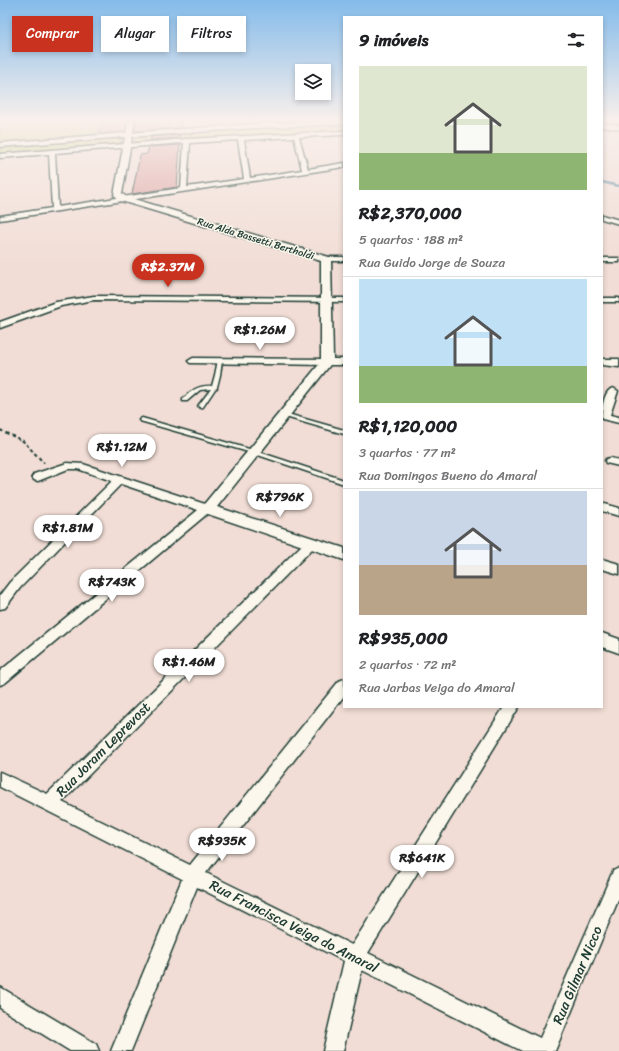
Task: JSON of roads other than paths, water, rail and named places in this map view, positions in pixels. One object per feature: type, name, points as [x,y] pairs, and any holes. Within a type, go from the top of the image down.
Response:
[{"type":"street","points":[[53,169],[55,209]]},
{"type":"street","points":[[122,169],[117,193],[124,198]]},
{"type":"street","points":[[184,189],[185,169]]},
{"type":"street","points":[[245,169],[246,180]]},
{"type":"street","points":[[0,218],[318,169]]},
{"type":"street","name":"Rua Alda Bassetti Bertholdi","points":[[124,198],[326,259],[327,362]]},
{"type":"street","points":[[603,216],[619,222]]},
{"type":"street","points":[[326,259],[343,259]]},
{"type":"street","points":[[603,260],[619,260]]},
{"type":"street","points":[[0,325],[59,304],[87,298],[343,300]]},
{"type":"street","points":[[603,300],[619,300]]},
{"type":"street","points":[[193,361],[343,362]]},
{"type":"street","points":[[0,679],[208,509],[327,362]]},
{"type":"street","points":[[603,362],[619,362]]},
{"type":"street","points":[[613,392],[603,416],[619,420]]},
{"type":"street","points":[[38,477],[52,470],[67,466],[79,466],[343,554]]},
{"type":"street","points":[[0,604],[15,585],[120,479]]},
{"type":"street","points":[[605,508],[619,512]]},
{"type":"street","name":"Rua Joram Leprevost","points":[[48,804],[311,543]]},
{"type":"street","points":[[603,564],[619,569]]},
{"type":"street","points":[[603,640],[619,646]]},
{"type":"street","points":[[121,1051],[193,875],[343,686]]},
{"type":"street","points":[[333,1051],[355,957],[511,708]]},
{"type":"street","name":"Rua Francisca Veiga do Amaral","points":[[0,779],[545,1051]]},
{"type":"street","name":"Rua Gilmar Nicco","points":[[545,1051],[619,877]]},
{"type":"street","points":[[0,997],[89,1051]]},
{"type":"lane","points":[[201,406],[215,388],[218,381],[220,361]]},
{"type":"lane","points":[[185,400],[197,388],[215,388]]},
{"type":"lane","points":[[284,415],[343,432]]},
{"type":"lane","points":[[142,420],[254,452],[343,482]]},
{"type":"waterway","points":[[603,182],[619,186]]}]
